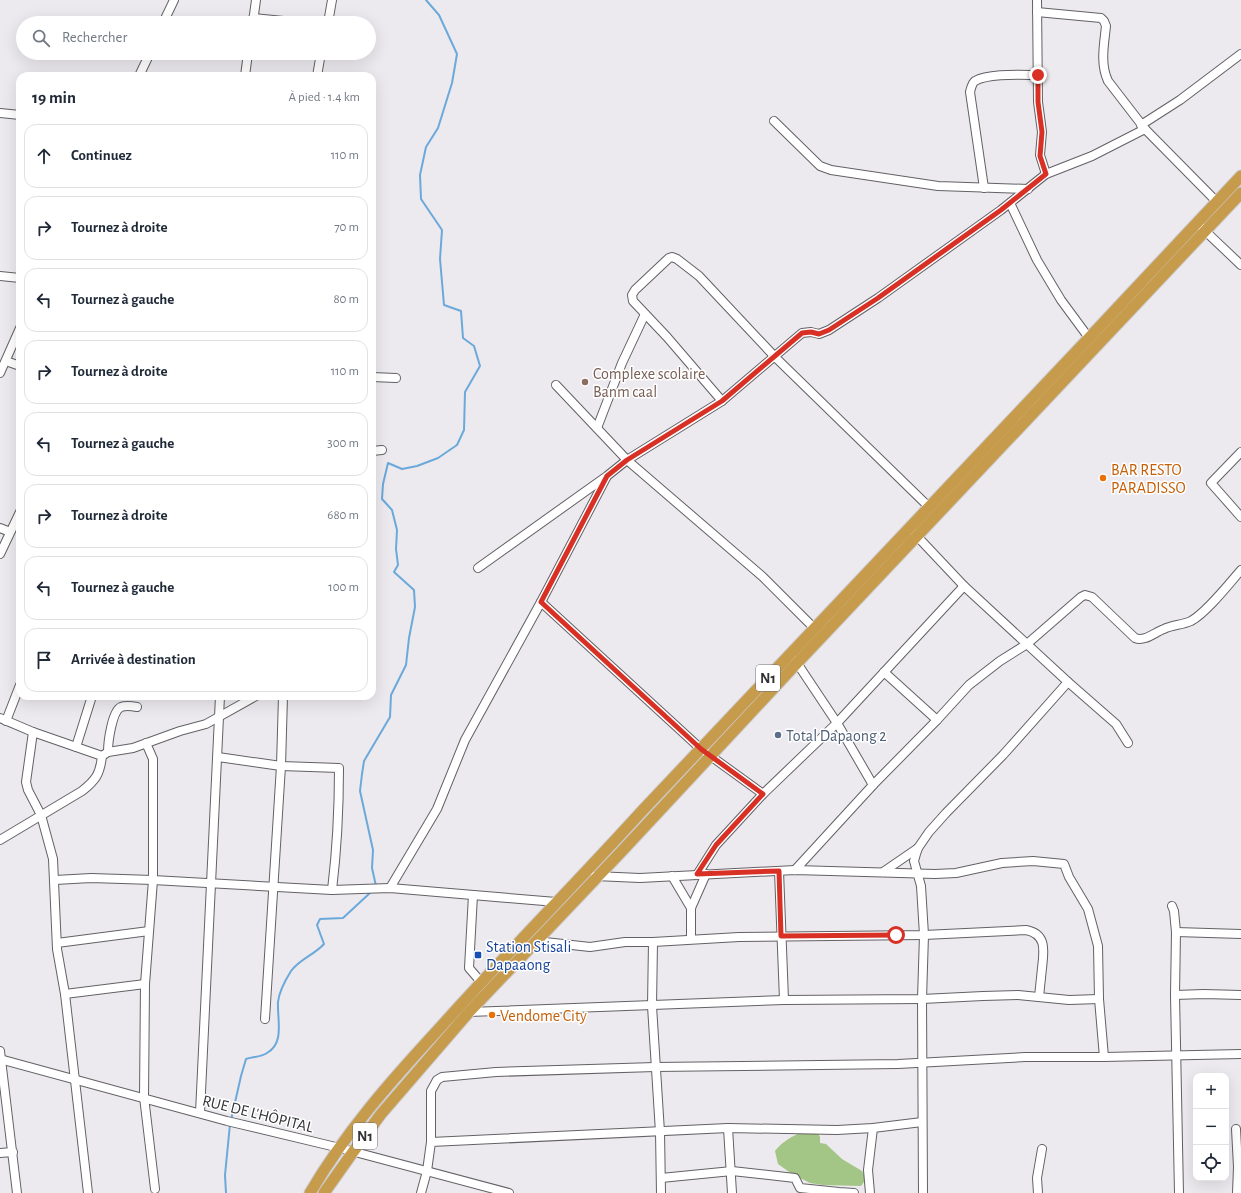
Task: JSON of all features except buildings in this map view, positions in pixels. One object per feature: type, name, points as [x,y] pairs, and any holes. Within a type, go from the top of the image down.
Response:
[{"type":"highway","name":"N1","points":[[324,1193],[353,1152],[409,1080],[469,1012],[536,941],[701,749],[917,536],[1201,228],[1217,202],[1241,176]]},
{"type":"highway","name":"N1","points":[[310,1193],[356,1124],[398,1074],[481,982],[556,902],[592,874],[710,756],[793,659],[815,629],[929,506],[1090,338],[1201,228],[1241,193]]},
{"type":"street","points":[[166,16],[174,0]]},
{"type":"street","points":[[254,16],[256,0]]},
{"type":"street","points":[[329,16],[332,0]]},
{"type":"street","points":[[1037,0],[1038,102],[1042,132],[1040,156],[1046,174]]},
{"type":"street","points":[[1037,12],[1101,18],[1104,21],[1106,26],[1102,65],[1108,81],[1143,127],[1217,202]]},
{"type":"street","points":[[478,568],[607,476],[627,460],[722,401],[775,358],[802,333],[811,332],[819,334],[829,330],[873,302],[1010,203],[1046,174],[1092,156],[1143,127],[1241,54]]},
{"type":"street","points":[[141,72],[147,60]]},
{"type":"street","points":[[246,72],[247,60]]},
{"type":"street","points":[[318,72],[320,60]]},
{"type":"street","points":[[984,188],[970,92],[972,85],[975,81],[992,76],[1038,75]]},
{"type":"street","points":[[0,113],[16,115]]},
{"type":"street","points":[[774,121],[820,166],[831,170],[938,186],[1028,189]]},
{"type":"street","points":[[1010,203],[1037,260],[1061,300],[1090,338]]},
{"type":"street","points":[[1201,228],[1241,265]]},
{"type":"street","points":[[722,401],[667,337],[633,301],[632,295],[635,290],[669,258],[672,257],[699,276],[775,358],[929,506]]},
{"type":"street","points":[[0,276],[16,278]]},
{"type":"street","points":[[597,428],[622,362],[645,314]]},
{"type":"street","points":[[0,373],[16,337]]},
{"type":"street","points":[[6,361],[16,365]]},
{"type":"street","points":[[376,377],[396,378]]},
{"type":"street","points":[[556,384],[627,460],[763,577],[815,629]]},
{"type":"street","points":[[376,451],[382,450]]},
{"type":"street","points":[[1241,452],[1211,483],[1241,517]]},
{"type":"street","points":[[390,888],[437,809],[465,740],[541,602],[607,476]]},
{"type":"street","points":[[0,554],[16,520]]},
{"type":"street","points":[[910,527],[964,586],[1116,724],[1128,743]]},
{"type":"street","points":[[0,528],[10,532]]},
{"type":"street","points":[[795,870],[873,784],[937,720],[969,685],[1000,661],[1027,644],[1080,597],[1085,595],[1092,597],[1135,638],[1142,640],[1165,628],[1189,622],[1196,618],[1241,570]]},
{"type":"street","points":[[697,874],[716,845],[763,794],[837,723],[964,586]]},
{"type":"street","points":[[541,602],[701,749],[763,794]]},
{"type":"street","points":[[793,659],[837,723],[873,784]]},
{"type":"street","points":[[884,672],[937,720]]},
{"type":"street","points":[[883,872],[918,848],[946,813],[998,760],[1068,682]]},
{"type":"street","points":[[16,694],[3,719],[33,732],[76,747],[105,754],[125,750],[180,731],[196,728],[219,718],[249,700]]},
{"type":"street","points":[[76,747],[91,700]]},
{"type":"street","points":[[200,1113],[220,700]]},
{"type":"street","points":[[265,1019],[281,766],[283,700]]},
{"type":"street","points":[[0,840],[82,791],[92,783],[101,769],[117,710],[122,706],[137,708]]},
{"type":"street","points":[[33,732],[26,782],[28,790],[41,816],[53,859],[57,943],[65,994],[88,1193]]},
{"type":"street","points":[[146,743],[153,765],[153,880],[145,984],[144,1098],[155,1189]]},
{"type":"street","points":[[218,757],[281,766],[339,768],[337,845],[332,890]]},
{"type":"street","points":[[918,848],[914,861],[921,886],[924,935],[922,999],[923,1193]]},
{"type":"street","points":[[592,874],[640,878],[795,870],[918,874],[956,873],[1002,863],[1045,861],[1064,864],[1069,877],[1082,898],[1092,921],[1098,946],[1099,999],[1104,1057]]},
{"type":"street","points":[[779,871],[784,1000]]},
{"type":"street","points":[[691,939],[691,908],[706,874]]},
{"type":"street","points":[[672,876],[691,908]]},
{"type":"street","points":[[55,880],[91,878],[153,880],[332,890],[390,888],[556,902]]},
{"type":"street","points":[[472,895],[469,968],[481,982]]},
{"type":"street","points":[[1172,906],[1174,911],[1176,932],[1175,995],[1179,1193]]},
{"type":"street","points":[[536,941],[583,947],[625,942],[653,942],[691,939],[781,936],[924,935],[1026,930],[1035,932],[1043,943],[1044,952],[1039,997]]},
{"type":"street","points":[[57,943],[149,931]]},
{"type":"street","points":[[1176,932],[1241,934]]},
{"type":"street","points":[[653,942],[652,1006],[660,1132],[661,1193]]},
{"type":"street","points":[[65,994],[145,984]]},
{"type":"street","points":[[469,1012],[784,1000],[922,999],[1018,995],[1069,1000],[1099,999]]},
{"type":"street","points":[[1175,995],[1241,995]]},
{"type":"street","points":[[421,1193],[427,1171],[431,1142],[431,1091],[437,1080],[442,1077],[496,1072],[655,1067],[922,1063],[1025,1057],[1241,1054]]},
{"type":"street","points":[[0,1056],[17,1193]]},
{"type":"street","name":"RUE DE L'HÔPITAL","points":[[0,1056],[230,1122],[340,1148],[509,1193]]},
{"type":"street","points":[[431,1142],[728,1128],[837,1130],[873,1128],[922,1122]]},
{"type":"street","points":[[728,1128],[732,1171],[732,1193]]},
{"type":"street","points":[[870,1193],[868,1170],[873,1128]]},
{"type":"street","points":[[1236,1129],[1238,1166],[1236,1193]]},
{"type":"street","points":[[1038,1193],[1037,1178],[1042,1149]]},
{"type":"street","points":[[0,1153],[13,1152]]},
{"type":"street","points":[[661,1178],[732,1171],[795,1178],[800,1190],[854,1193]]},
{"type":"green space","points":[[799,1133],[818,1133],[820,1143],[826,1144],[842,1159],[862,1171],[866,1179],[861,1186],[823,1185],[810,1183],[792,1174],[778,1164],[775,1151],[780,1145]]},
{"type":"waterway","points":[[376,886],[372,868],[373,850],[360,791],[362,774],[364,761],[390,717],[391,695],[406,665],[415,607],[414,590],[394,572],[398,565],[396,549],[397,530],[392,510],[382,499],[383,484],[388,463],[402,469],[417,466],[438,458],[457,445],[464,430],[465,392],[480,366],[474,346],[463,338],[461,311],[444,305],[440,259],[442,230],[421,199],[420,175],[426,147],[438,128],[452,83],[457,54],[439,15],[426,0]]},
{"type":"waterway","points":[[231,1120],[246,1059],[267,1053],[273,1049],[276,1043],[279,1030],[278,1002],[281,990],[287,978],[295,967],[324,944],[317,925],[320,919],[343,918],[371,892]]},
{"type":"waterway","points":[[226,1193],[225,1175],[230,1124]]},
{"type":"place","name":"Complexe scolaire Banm caal","points":[[585,382]]},
{"type":"place","name":"BAR RESTO PARADISSO","points":[[1103,478]]},
{"type":"place","name":"Total Dapaong 2","points":[[778,735]]},
{"type":"place","name":"Station Stisali Dapaaong","points":[[478,955]]},
{"type":"place","name":"Vendome City","points":[[492,1015]]},
{"type":"route","points":[[896,935],[781,936],[779,871],[697,874],[716,845],[763,794],[701,749],[541,602],[607,476],[627,460],[722,401],[775,358],[802,333],[811,332],[819,334],[829,330],[878,298],[1001,210],[1046,174],[1040,156],[1042,132],[1038,102],[1038,75]]}]
